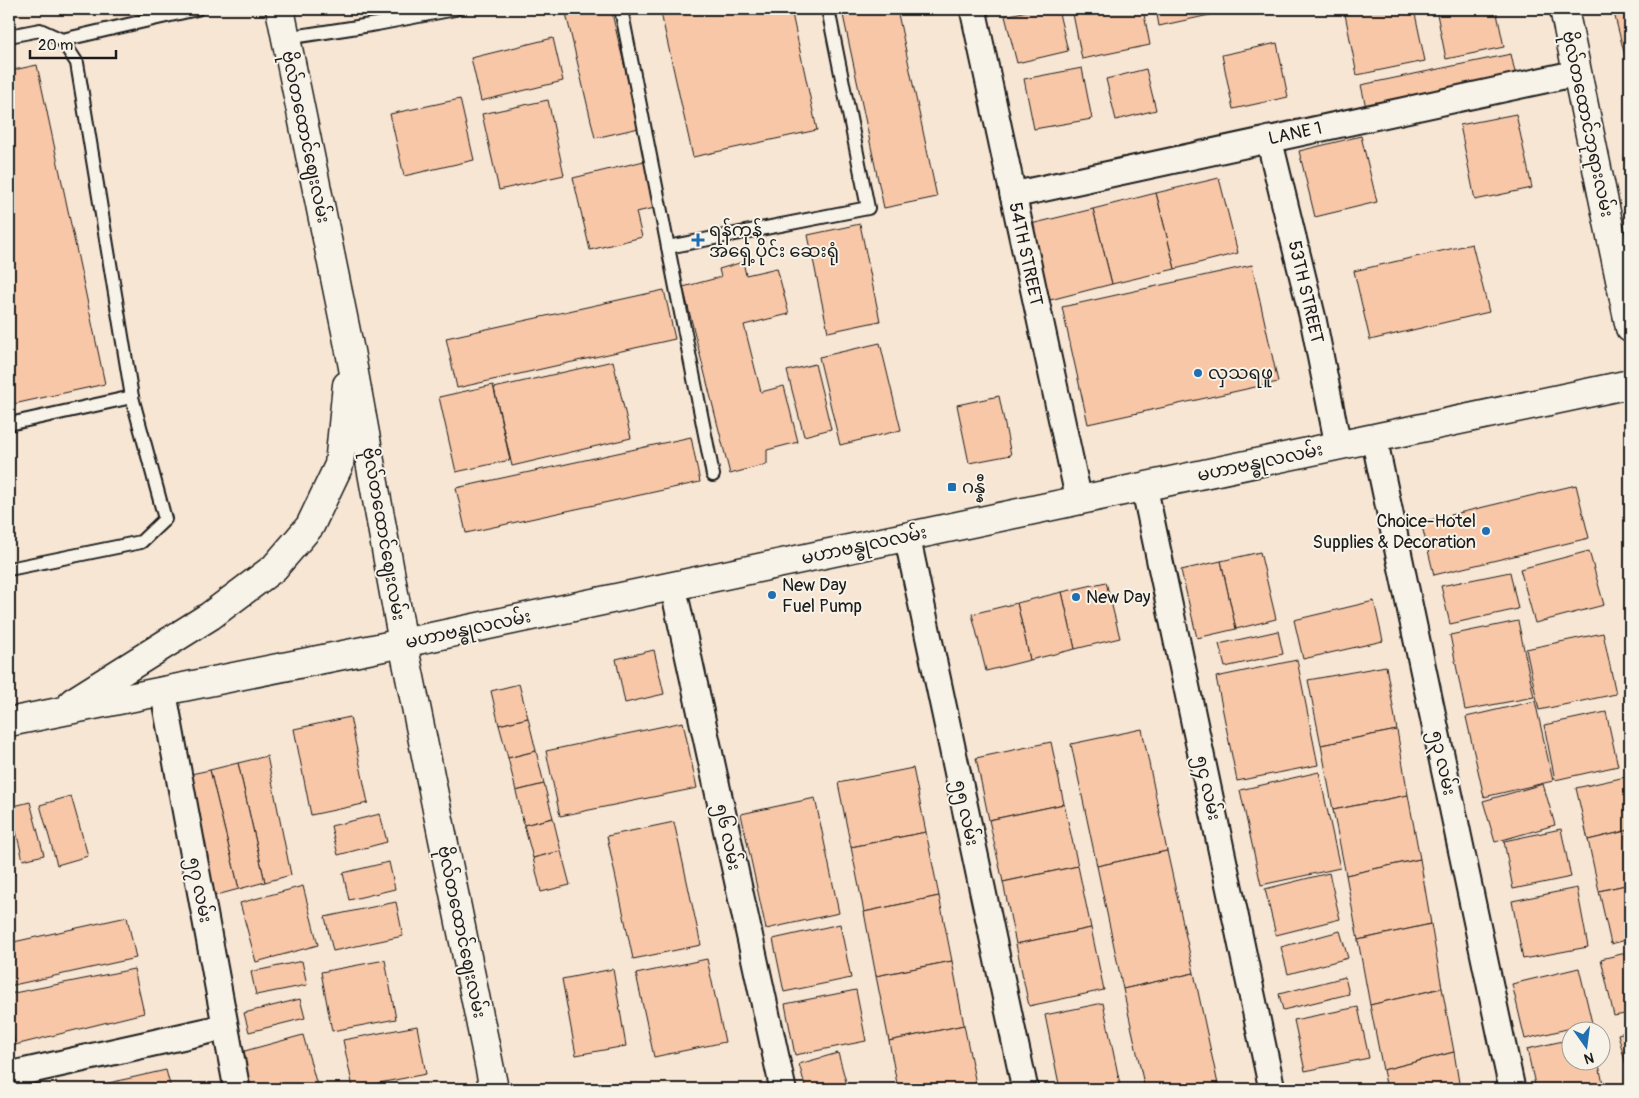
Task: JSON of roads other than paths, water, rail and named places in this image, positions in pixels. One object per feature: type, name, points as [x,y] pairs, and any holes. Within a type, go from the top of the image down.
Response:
[{"type":"main road","name":"ဗိုလ်တထောင်ဈေးလမ်း","points":[[280,9],[350,351],[403,643],[494,1089]]},
{"type":"main road","name":"ဗိုလ်တထောင်ဘုရားလမ်း","points":[[1564,9],[1630,328]]},
{"type":"main road","points":[[58,711],[210,616],[274,568],[310,526],[339,465],[350,351]]},
{"type":"main road","name":"မဟာဗန္ဓုလလမ်း","points":[[9,722],[403,643],[1630,384]]},
{"type":"street","name":"54TH STREET","points":[[973,9],[1079,500]]},
{"type":"street","name":"LANE 1","points":[[1013,195],[1577,72]]},
{"type":"street","name":"53TH STREET","points":[[1268,139],[1313,320],[1338,445]]},
{"type":"street","name":"၅၃ လမ်း","points":[[1374,438],[1512,1089]]},
{"type":"street","name":"၅၄ လမ်း","points":[[1144,486],[1272,1089]]},
{"type":"street","name":"၅၅ လမ်း","points":[[907,536],[1025,1089]]},
{"type":"street","name":"၅၆ လမ်း","points":[[673,586],[783,1089]]},
{"type":"street","name":"၅၇ လမ်း","points":[[162,690],[237,1089]]},
{"type":"street","points":[[9,1075],[225,1027]]},
{"type":"lane","points":[[62,40],[196,9]]},
{"type":"lane","points":[[286,38],[377,24],[455,9]]},
{"type":"lane","points":[[621,9],[714,475]]},
{"type":"lane","points":[[668,247],[868,208],[828,9]]},
{"type":"lane","points":[[9,36],[40,30],[62,40],[77,63],[132,397],[165,519],[141,542],[9,569]]},
{"type":"lane","points":[[9,424],[132,397]]},
{"type":"place","name":"ရန်ကုန် အရှေ့ပိုင်း ဆေးရုံ","points":[[698,240]]},
{"type":"place","name":"လှသရဖူ","points":[[1198,373]]},
{"type":"place","name":"ဂန္နီ","points":[[952,487]]},
{"type":"place","name":"Choice-Hotel Supplies & Decoration","points":[[1486,531]]},
{"type":"place","name":"New Day Fuel Pump","points":[[772,595]]},
{"type":"place","name":"New Day","points":[[1076,597]]}]
